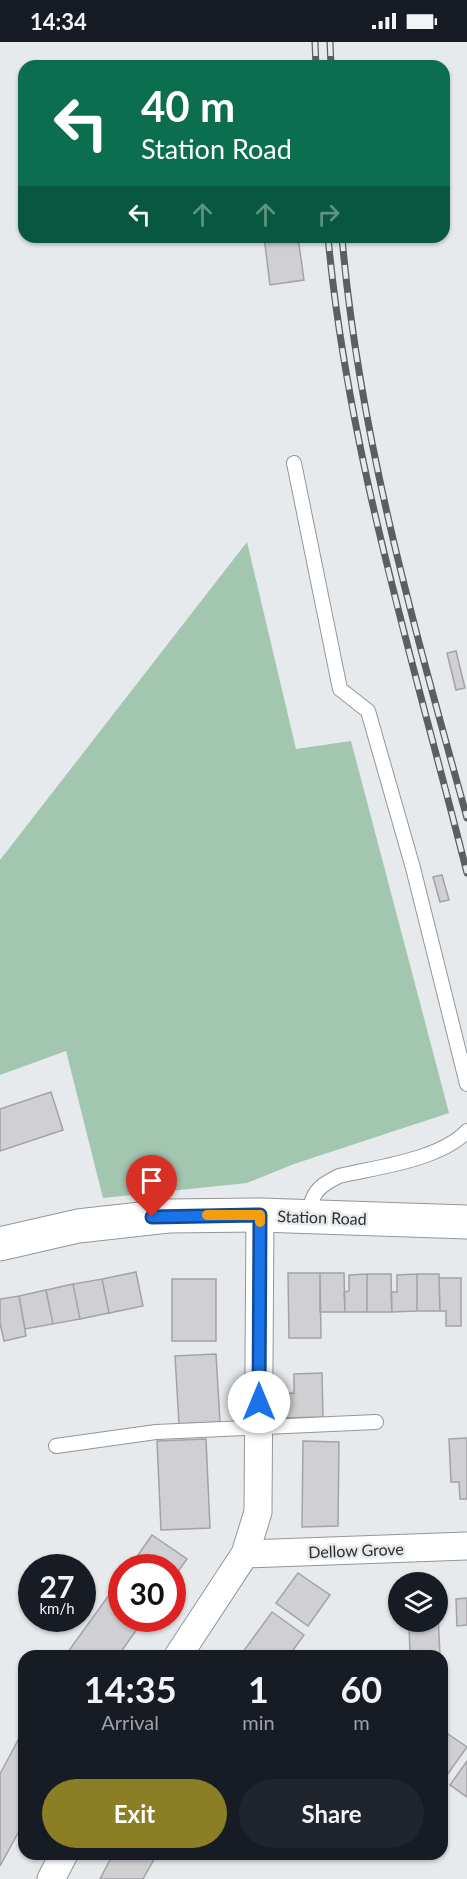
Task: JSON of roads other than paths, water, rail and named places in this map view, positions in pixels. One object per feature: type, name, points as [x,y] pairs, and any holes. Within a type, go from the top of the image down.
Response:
[{"type":"street","name":"Station Road","points":[[0,1244],[78,1226],[168,1216],[260,1215],[467,1222]]},
{"type":"street","points":[[182,1650],[245,1554],[258,1512],[260,1215]]},
{"type":"street","name":"Dellow Grove","points":[[245,1554],[467,1546]]},
{"type":"street","points":[[51,1879],[61,1860]]},
{"type":"lane","points":[[294,463],[340,689],[368,711],[413,868],[467,1084]]},
{"type":"lane","points":[[307,1217],[315,1191],[331,1180],[417,1157],[450,1144],[467,1131]]},
{"type":"lane","points":[[56,1446],[156,1432],[376,1422]]},
{"type":"railway","points":[[315,42],[316,60]]},
{"type":"railway","points":[[330,42],[331,60]]},
{"type":"railway","points":[[329,243],[351,398],[367,478],[385,557],[467,873]]},
{"type":"railway","points":[[343,243],[361,385],[375,458],[409,602],[467,818]]}]
